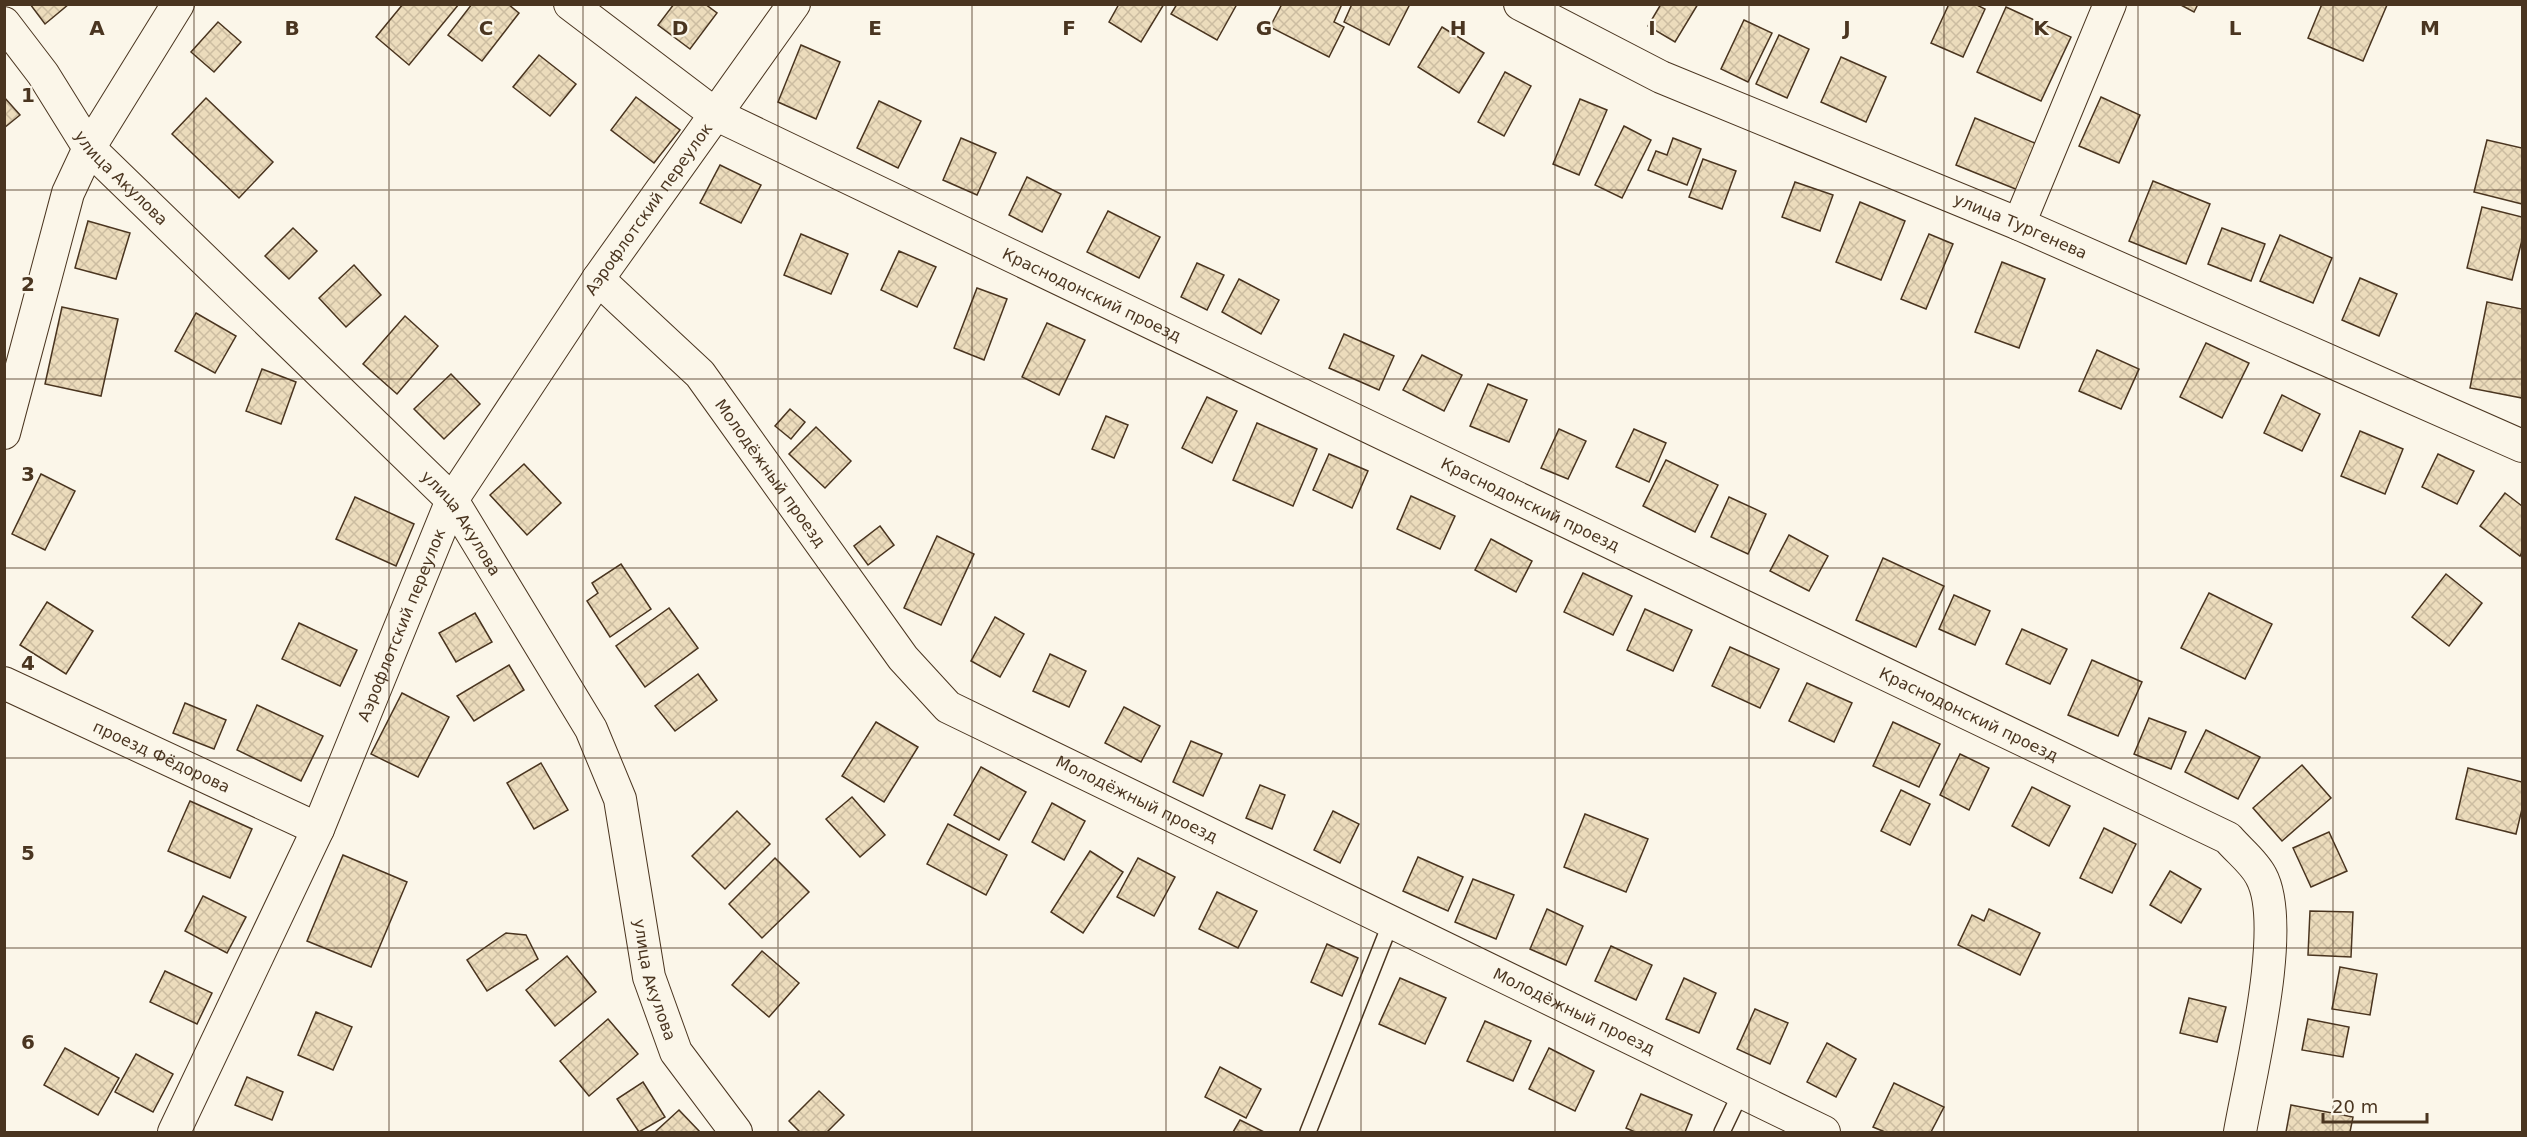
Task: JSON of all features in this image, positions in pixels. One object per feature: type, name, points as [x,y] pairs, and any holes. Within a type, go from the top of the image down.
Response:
[{"type":"street","points":[[4,433],[68,194],[89,148],[178,4]]},
{"type":"street","name":"Краснодонский проезд","points":[[570,4],[715,114],[2228,838],[2261,875],[2271,904],[2270,960],[2240,1132]]},
{"type":"street","name":"Аэрофлотский переулок","points":[[175,1132],[318,829],[452,500],[598,279],[795,4]]},
{"type":"street","name":"улица Тургенева","points":[[1520,4],[1661,77],[2019,224],[2523,446]]},
{"type":"street","points":[[2019,224],[2110,4]]},
{"type":"street","name":"улица Акулова","points":[[4,23],[43,74],[89,148],[452,500],[591,729],[620,800],[649,977],[676,1052],[736,1132]]},
{"type":"street","name":"Молодёжный проезд","points":[[598,279],[700,374],[903,658],[948,707],[1824,1132]]},
{"type":"street","name":"проезд Фёдорова","points":[[4,683],[318,829]]},
{"type":"lane","points":[[1308,1132],[1391,922]]},
{"type":"lane","points":[[1722,1132],[1741,1092]]},
{"type":"building","points":[[30,4],[69,4],[45,24]]},
{"type":"building","points":[[403,4],[459,4],[409,65],[376,37]]},
{"type":"building","points":[[472,4],[508,4],[519,13],[482,61],[448,35]]},
{"type":"building","points":[[674,4],[705,4],[717,13],[690,49],[658,25]]},
{"type":"building","points":[[1119,4],[1164,4],[1141,42],[1109,22]]},
{"type":"building","points":[[1177,4],[1237,4],[1217,40],[1171,14]]},
{"type":"building","points":[[1282,4],[1342,4],[1334,22],[1344,27],[1329,57],[1270,27]]},
{"type":"building","points":[[1352,4],[1410,4],[1389,45],[1344,22]]},
{"type":"building","points":[[1661,4],[1698,4],[1675,42],[1648,26]]},
{"type":"building","points":[[1949,4],[1975,4],[1985,9],[1963,57],[1931,43]]},
{"type":"building","points":[[2179,4],[2198,4],[2194,12]]},
{"type":"building","points":[[2322,4],[2387,5],[2363,61],[2308,38]]},
{"type":"building","points":[[2006,7],[2071,37],[2041,101],[1977,72]]},
{"type":"building","points":[[1744,20],[1772,33],[1748,82],[1721,69]]},
{"type":"building","points":[[218,22],[241,42],[214,72],[191,52]]},
{"type":"building","points":[[1442,27],[1484,53],[1459,93],[1418,67]]},
{"type":"building","points":[[1779,35],[1809,49],[1787,98],[1756,84]]},
{"type":"building","points":[[801,45],[840,62],[816,119],[778,102]]},
{"type":"building","points":[[539,55],[576,84],[550,116],[513,87]]},
{"type":"building","points":[[1841,57],[1886,77],[1866,122],[1821,102]]},
{"type":"building","points":[[1505,72],[1531,86],[1504,136],[1478,122]]},
{"type":"building","points":[[4,97],[20,115],[4,128]]},
{"type":"building","points":[[636,97],[680,130],[654,163],[611,130]]},
{"type":"building","points":[[2101,97],[2140,115],[2119,163],[2079,146]]},
{"type":"building","points":[[206,98],[273,162],[239,198],[172,134]]},
{"type":"building","points":[[1580,99],[1607,110],[1579,175],[1553,164]]},
{"type":"building","points":[[879,101],[921,121],[898,168],[857,148]]},
{"type":"building","points":[[1975,118],[2037,144],[2018,190],[1956,165]]},
{"type":"building","points":[[1624,126],[1651,140],[1622,198],[1595,185]]},
{"type":"building","points":[[961,138],[996,153],[977,195],[943,180]]},
{"type":"building","points":[[1673,138],[1701,149],[1687,185],[1648,170],[1656,151],[1667,155]]},
{"type":"building","points":[[2487,140],[2522,148],[2522,204],[2474,192]]},
{"type":"building","points":[[1703,159],[1736,171],[1722,209],[1689,197]]},
{"type":"building","points":[[720,165],[761,185],[741,223],[700,203]]},
{"type":"building","points":[[1027,177],[1061,194],[1042,232],[1009,215]]},
{"type":"building","points":[[2153,181],[2210,204],[2186,264],[2129,241]]},
{"type":"building","points":[[1795,182],[1833,195],[1820,231],[1782,217]]},
{"type":"building","points":[[1860,202],[1905,221],[1881,280],[1836,262]]},
{"type":"building","points":[[2482,207],[2522,217],[2522,240],[2512,280],[2467,268]]},
{"type":"building","points":[[1108,211],[1160,237],[1139,278],[1087,252]]},
{"type":"building","points":[[88,221],[130,233],[116,279],[75,268]]},
{"type":"building","points":[[293,228],[317,251],[289,279],[265,256]]},
{"type":"building","points":[[2222,228],[2265,244],[2251,281],[2208,264]]},
{"type":"building","points":[[801,234],[848,254],[831,294],[784,275]]},
{"type":"building","points":[[1929,234],[1953,244],[1926,309],[1901,299]]},
{"type":"building","points":[[2280,235],[2332,258],[2313,303],[2260,281]]},
{"type":"building","points":[[899,251],[936,267],[917,307],[881,290]]},
{"type":"building","points":[[2002,262],[2045,279],[2019,348],[1975,332]]},
{"type":"building","points":[[1197,263],[1224,275],[1207,310],[1181,297]]},
{"type":"building","points":[[354,265],[381,295],[346,327],[319,298]]},
{"type":"building","points":[[2360,278],[2397,294],[2379,336],[2342,320]]},
{"type":"building","points":[[1239,279],[1279,300],[1261,334],[1222,312]]},
{"type":"building","points":[[977,288],[1007,299],[984,360],[954,348]]},
{"type":"building","points":[[2487,302],[2522,309],[2522,398],[2470,388]]},
{"type":"building","points":[[62,307],[118,319],[101,396],[45,384]]},
{"type":"building","points":[[196,313],[236,336],[215,373],[175,351]]},
{"type":"building","points":[[405,316],[438,346],[397,394],[363,364]]},
{"type":"building","points":[[1047,323],[1085,340],[1059,395],[1022,377]]},
{"type":"building","points":[[1344,334],[1394,356],[1379,390],[1329,368]]},
{"type":"building","points":[[2206,343],[2249,363],[2222,418],[2180,397]]},
{"type":"building","points":[[2097,350],[2139,369],[2121,409],[2079,391]]},
{"type":"building","points":[[1422,355],[1462,375],[1444,411],[1403,390]]},
{"type":"building","points":[[262,369],[296,382],[281,424],[246,411]]},
{"type":"building","points":[[451,374],[480,404],[444,439],[414,409]]},
{"type":"building","points":[[1488,384],[1527,400],[1509,442],[1470,426]]},
{"type":"building","points":[[2282,395],[2320,414],[2302,451],[2264,433]]},
{"type":"building","points":[[1207,397],[1237,411],[1212,463],[1182,448]]},
{"type":"building","points":[[790,409],[805,422],[791,439],[775,426]]},
{"type":"building","points":[[1106,416],[1128,425],[1114,458],[1092,449]]},
{"type":"building","points":[[1257,423],[1317,449],[1293,506],[1233,480]]},
{"type":"building","points":[[816,427],[851,461],[825,488],[789,454]]},
{"type":"building","points":[[1559,429],[1586,441],[1568,479],[1541,468]]},
{"type":"building","points":[[1634,429],[1666,443],[1649,482],[1616,467]]},
{"type":"building","points":[[2360,431],[2403,449],[2385,494],[2341,476]]},
{"type":"building","points":[[1329,454],[1368,471],[1352,508],[1313,490]]},
{"type":"building","points":[[2438,454],[2474,471],[2457,504],[2422,487]]},
{"type":"building","points":[[1666,460],[1718,485],[1695,532],[1643,506]]},
{"type":"building","points":[[524,464],[561,503],[527,535],[490,495]]},
{"type":"building","points":[[41,474],[75,491],[45,550],[12,534]]},
{"type":"building","points":[[2505,493],[2522,506],[2522,552],[2520,556],[2480,526]]},
{"type":"building","points":[[1411,496],[1455,516],[1440,549],[1397,529]]},
{"type":"building","points":[[355,497],[414,524],[396,566],[336,539]]},
{"type":"building","points":[[1729,497],[1766,514],[1748,554],[1711,537]]},
{"type":"building","points":[[880,526],[894,545],[868,565],[854,546]]},
{"type":"building","points":[[1789,535],[1828,556],[1809,591],[1770,571]]},
{"type":"building","points":[[937,536],[974,554],[941,625],[904,608]]},
{"type":"building","points":[[1491,539],[1532,561],[1516,592],[1475,570]]},
{"type":"building","points":[[1883,558],[1944,586],[1916,647],[1856,620]]},
{"type":"building","points":[[621,564],[651,609],[610,637],[587,601],[598,593],[592,583]]},
{"type":"building","points":[[1583,573],[1632,596],[1613,635],[1564,612]]},
{"type":"building","points":[[2446,574],[2482,603],[2449,646],[2412,617]]},
{"type":"building","points":[[2209,593],[2272,624],[2245,679],[2181,648]]},
{"type":"building","points":[[1954,595],[1990,611],[1975,645],[1939,629]]},
{"type":"building","points":[[47,602],[93,631],[66,674],[20,645]]},
{"type":"building","points":[[669,608],[698,648],[645,687],[616,646]]},
{"type":"building","points":[[1645,609],[1692,630],[1673,671],[1627,650]]},
{"type":"building","points":[[475,613],[492,642],[456,662],[439,633]]},
{"type":"building","points":[[995,617],[1024,634],[1000,677],[971,661]]},
{"type":"building","points":[[299,623],[357,650],[340,686],[282,659]]},
{"type":"building","points":[[2022,629],[2067,649],[2050,684],[2006,664]]},
{"type":"building","points":[[1730,647],[1779,669],[1760,708],[1712,686]]},
{"type":"building","points":[[1050,654],[1086,671],[1069,707],[1033,691]]},
{"type":"building","points":[[2092,660],[2142,682],[2118,736],[2068,715]]},
{"type":"building","points":[[509,665],[524,690],[474,721],[457,696]]},
{"type":"building","points":[[698,674],[717,700],[675,731],[655,706]]},
{"type":"building","points":[[1807,683],[1852,703],[1834,742],[1789,721]]},
{"type":"building","points":[[402,693],[449,717],[418,777],[371,754]]},
{"type":"building","points":[[185,703],[226,720],[214,749],[173,733]]},
{"type":"building","points":[[257,705],[323,736],[301,781],[237,750]]},
{"type":"building","points":[[1124,707],[1160,726],[1141,762],[1105,743]]},
{"type":"building","points":[[2149,718],[2186,732],[2171,769],[2134,754]]},
{"type":"building","points":[[876,722],[918,747],[884,802],[842,776]]},
{"type":"building","points":[[1893,722],[1940,744],[1919,787],[1873,766]]},
{"type":"building","points":[[2206,730],[2260,757],[2238,799],[2185,772]]},
{"type":"building","points":[[1191,741],[1222,754],[1203,796],[1173,782]]},
{"type":"building","points":[[1960,754],[1989,768],[1969,810],[1940,795]]},
{"type":"building","points":[[541,763],[568,810],[534,829],[507,783]]},
{"type":"building","points":[[2302,765],[2331,798],[2282,841],[2253,808]]},
{"type":"building","points":[[981,767],[1026,792],[999,840],[954,815]]},
{"type":"building","points":[[2468,768],[2522,782],[2522,809],[2516,834],[2456,819]]},
{"type":"building","points":[[1260,785],[1285,795],[1272,829],[1246,818]]},
{"type":"building","points":[[2032,787],[2070,806],[2049,846],[2012,826]]},
{"type":"building","points":[[1901,790],[1930,804],[1910,845],[1881,831]]},
{"type":"building","points":[[852,797],[885,835],[860,857],[826,819]]},
{"type":"building","points":[[190,801],[252,829],[230,878],[168,851]]},
{"type":"building","points":[[1052,803],[1085,821],[1064,860],[1032,842]]},
{"type":"building","points":[[737,811],[770,844],[725,889],[692,856]]},
{"type":"building","points":[[1333,811],[1359,824],[1340,863],[1314,850]]},
{"type":"building","points":[[1585,814],[1648,839],[1626,892],[1564,867]]},
{"type":"building","points":[[948,824],[1007,855],[986,895],[927,864]]},
{"type":"building","points":[[2104,828],[2136,844],[2112,893],[2080,878]]},
{"type":"building","points":[[2329,832],[2347,871],[2311,887],[2293,848]]},
{"type":"building","points":[[1090,851],[1123,872],[1083,933],[1051,912]]},
{"type":"building","points":[[343,855],[407,882],[371,967],[307,941]]},
{"type":"building","points":[[1418,857],[1463,877],[1448,911],[1403,891]]},
{"type":"building","points":[[775,858],[809,892],[762,938],[729,904]]},
{"type":"building","points":[[1138,858],[1175,877],[1154,916],[1117,897]]},
{"type":"building","points":[[2170,871],[2201,889],[2181,923],[2150,905]]},
{"type":"building","points":[[1473,879],[1514,895],[1496,939],[1455,922]]},
{"type":"building","points":[[1217,892],[1257,911],[1238,948],[1199,929]]},
{"type":"building","points":[[203,896],[246,917],[227,953],[185,931]]},
{"type":"building","points":[[1547,909],[1583,926],[1566,965],[1530,949]]},
{"type":"building","points":[[1989,909],[2040,933],[2020,975],[1958,945],[1972,915],[1984,921]]},
{"type":"building","points":[[2310,911],[2353,912],[2351,957],[2308,955]]},
{"type":"building","points":[[506,933],[526,935],[538,959],[487,991],[467,960]]},
{"type":"building","points":[[1327,944],[1358,958],[1342,996],[1311,982]]},
{"type":"building","points":[[1611,946],[1652,965],[1636,1000],[1595,981]]},
{"type":"building","points":[[762,951],[799,983],[769,1017],[732,985]]},
{"type":"building","points":[[567,956],[596,992],[555,1026],[526,990]]},
{"type":"building","points":[[2340,967],[2377,974],[2370,1015],[2332,1009]]},
{"type":"building","points":[[165,971],[212,993],[197,1024],[150,1002]]},
{"type":"building","points":[[1400,978],[1446,998],[1425,1044],[1379,1024]]},
{"type":"building","points":[[1684,978],[1716,993],[1699,1033],[1666,1019]]},
{"type":"building","points":[[2189,998],[2226,1007],[2217,1042],[2180,1033]]},
{"type":"building","points":[[1755,1009],[1788,1023],[1770,1064],[1737,1049]]},
{"type":"building","points":[[316,1012],[352,1027],[333,1070],[298,1055]]},
{"type":"building","points":[[608,1019],[638,1054],[589,1096],[560,1061]]},
{"type":"building","points":[[2308,1019],[2349,1027],[2343,1057],[2302,1050]]},
{"type":"building","points":[[1485,1021],[1531,1041],[1513,1081],[1467,1061]]},
{"type":"building","points":[[1827,1043],[1856,1059],[1836,1097],[1807,1082]]},
{"type":"building","points":[[65,1048],[119,1078],[98,1115],[44,1085]]},
{"type":"building","points":[[1549,1048],[1594,1071],[1575,1111],[1529,1089]]},
{"type":"building","points":[[136,1054],[173,1074],[153,1112],[115,1092]]},
{"type":"building","points":[[1220,1067],[1261,1089],[1246,1118],[1205,1097]]},
{"type":"building","points":[[247,1077],[283,1092],[272,1120],[235,1105]]},
{"type":"building","points":[[643,1082],[665,1117],[639,1132],[617,1099]]},
{"type":"building","points":[[1894,1083],[1944,1107],[1931,1132],[1885,1132],[1873,1127]]},
{"type":"building","points":[[819,1091],[844,1115],[827,1132],[800,1132],[789,1121]]},
{"type":"building","points":[[1641,1094],[1692,1115],[1685,1132],[1635,1132],[1626,1128]]},
{"type":"building","points":[[2291,1105],[2353,1117],[2350,1132],[2286,1132]]},
{"type":"building","points":[[679,1110],[700,1132],[655,1132]]},
{"type":"building","points":[[1240,1120],[1264,1132],[1233,1132]]}]
